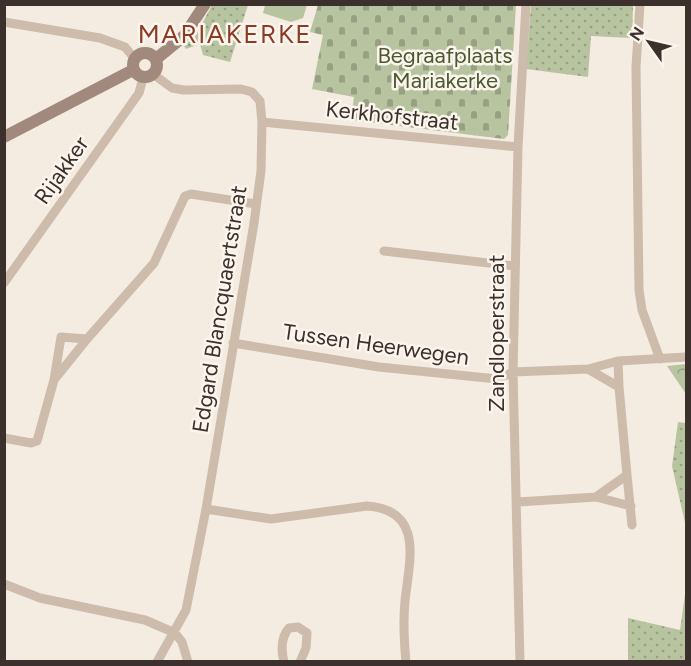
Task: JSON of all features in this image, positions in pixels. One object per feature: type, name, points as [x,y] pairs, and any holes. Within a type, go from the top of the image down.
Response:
[{"type":"street","points":[[156,59],[184,36],[205,4]]},
{"type":"street","name":"Zandloperstraat","points":[[520,662],[518,502],[513,372],[518,147],[526,4]]},
{"type":"street","points":[[640,4],[636,67],[639,290],[642,310],[660,359]]},
{"type":"street","name":"Edgard Blancquaertstraat","points":[[4,22],[100,39],[125,47],[141,70],[172,87],[184,90],[239,86],[252,92],[260,101],[261,171],[206,509],[186,610],[157,662]]},
{"type":"street","points":[[141,70],[145,53],[156,59]]},
{"type":"street","points":[[4,137],[141,70],[157,67],[156,59]]},
{"type":"street","name":"Rijakker","points":[[4,283],[140,93],[141,70]]},
{"type":"street","name":"Kerkhofstraat","points":[[262,122],[518,147]]},
{"type":"street","points":[[54,380],[154,263],[185,196],[191,194],[256,204]]},
{"type":"street","points":[[384,251],[515,266]]},
{"type":"street","points":[[4,438],[31,443],[37,441],[54,380],[61,337],[87,339]]},
{"type":"street","name":"Tussen Heerwegen","points":[[233,343],[379,367],[497,379],[513,372],[588,369],[618,361],[687,357]]},
{"type":"street","points":[[618,361],[632,525]]},
{"type":"street","points":[[588,369],[619,387]]},
{"type":"street","points":[[596,497],[627,475]]},
{"type":"street","points":[[518,502],[596,497],[632,506]]},
{"type":"street","points":[[206,509],[271,519],[367,506],[380,507],[395,515],[404,524],[412,544],[405,602],[406,662]]},
{"type":"street","points":[[4,584],[40,598],[145,620],[175,633],[182,642],[188,662]]},
{"type":"street","points":[[284,662],[282,640],[289,628],[298,627],[307,633],[308,640],[300,662]]},
{"type":"green space","points":[[265,4],[307,5],[303,18],[291,22],[263,13]]},
{"type":"green space","points":[[212,5],[248,5],[230,62],[203,55],[200,44],[186,49],[184,46],[196,35]]},
{"type":"green space","name":"Begraafplaats Mariakerke","points":[[318,5],[516,5],[508,135],[504,139],[351,120],[354,97],[312,89],[323,35],[310,32]]},
{"type":"green space","points":[[531,5],[633,5],[632,38],[591,36],[588,77],[526,69]]},
{"type":"green space","points":[[686,364],[686,394],[667,366]]},
{"type":"green space","points":[[678,422],[686,423],[686,527],[672,466]]},
{"type":"green space","points":[[686,587],[686,661],[628,661],[628,618],[680,630]]},
{"type":"district","name":"MARIAKERKE","points":[[225,34]]}]
